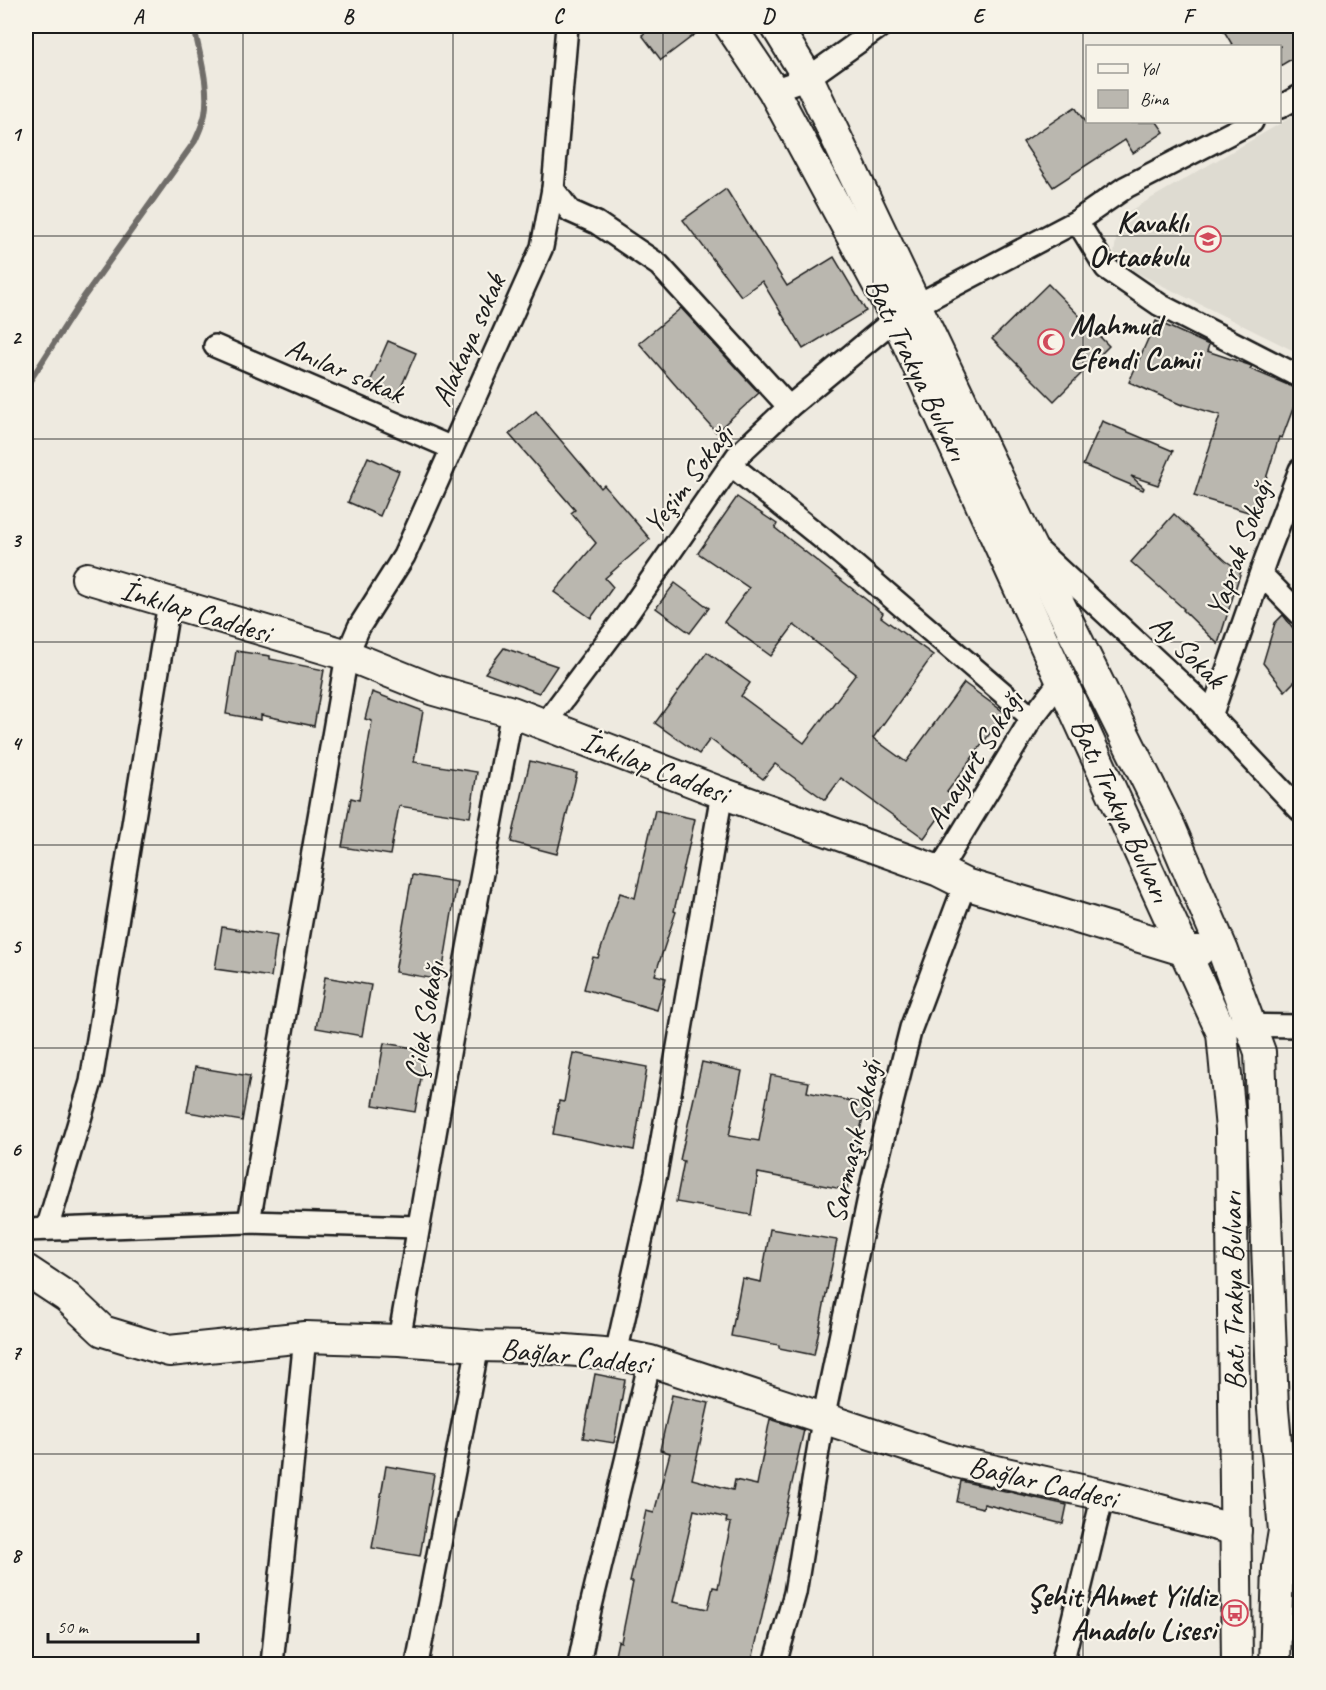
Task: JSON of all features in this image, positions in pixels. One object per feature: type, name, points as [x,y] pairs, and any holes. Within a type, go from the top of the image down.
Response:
[{"type":"main road","name":"Batı Trakya Bulvarı","points":[[730,26],[773,90],[906,311],[1028,541],[1170,827],[1224,951],[1260,1052],[1273,1409],[1292,1533],[1278,1568],[1275,1665]]},
{"type":"main road","name":"Batı Trakya Bulvarı","points":[[776,26],[808,78],[1062,679],[1222,1034],[1231,1129],[1237,1665]]},
{"type":"main road","name":"İnkılap Caddesi","points":[[87,578],[347,655],[435,690],[512,712],[952,878],[1186,951],[1224,951]]},
{"type":"main road","name":"Bağlar Caddesi","points":[[26,1270],[67,1297],[103,1331],[169,1351],[305,1337],[528,1347],[616,1354],[650,1361],[956,1462],[1103,1495],[1236,1530]]},
{"type":"main road","points":[[1236,1530],[1246,1510],[1261,1506],[1275,1511],[1292,1533]]},
{"type":"street","name":"Alakaya sokak","points":[[249,1222],[347,655],[359,627],[404,556],[542,247],[553,189],[567,26]]},
{"type":"street","points":[[773,90],[808,78],[881,26]]},
{"type":"street","points":[[1281,106],[1300,96]]},
{"type":"street","name":"Yeşim Sokağı","points":[[544,725],[628,613],[737,456],[789,407],[906,311],[1077,221],[1126,187],[1250,123]]},
{"type":"street","points":[[553,189],[570,211],[597,223],[659,265],[789,407]]},
{"type":"street","points":[[1077,221],[1106,268],[1160,305],[1300,377]]},
{"type":"street","name":"Anılar sokak","points":[[215,346],[452,448]]},
{"type":"street","points":[[731,465],[833,547],[1032,718]]},
{"type":"street","name":"Yaprak Sokağı","points":[[1211,716],[1300,470]]},
{"type":"street","name":"Ay Sokak","points":[[1028,541],[1203,704],[1211,716],[1300,810]]},
{"type":"street","points":[[1261,574],[1300,614]]},
{"type":"street","points":[[47,1229],[92,1082],[169,603]]},
{"type":"street","name":"Anayurt Sokağı","points":[[952,878],[1032,718],[1062,679]]},
{"type":"street","name":"Çilek Sokağı","points":[[399,1340],[512,712]]},
{"type":"street","points":[[616,1354],[656,1174],[722,793]]},
{"type":"street","name":"Sarmaşık Sokağı","points":[[775,1665],[795,1593],[823,1419],[873,1178],[952,878]]},
{"type":"street","points":[[1218,1024],[1300,1026]]},
{"type":"street","points":[[26,1230],[249,1222],[418,1227]]},
{"type":"street","points":[[272,1665],[305,1337]]},
{"type":"street","points":[[417,1665],[478,1346]]},
{"type":"street","points":[[579,1665],[650,1361]]},
{"type":"street","points":[[1062,1665],[1103,1495]]},
{"type":"shaded area","name":"Kavaklı Ortaokulu","points":[[1300,112],[1300,354],[1113,261],[1119,217]]},
{"type":"building","points":[[655,26],[706,26],[661,60],[642,35]]},
{"type":"building","points":[[1221,26],[1300,26],[1300,54],[1281,65],[1281,45],[1232,45]]},
{"type":"building","points":[[1075,107],[1086,123],[1158,123],[1164,132],[1133,153],[1125,140],[1053,187],[1023,142]]},
{"type":"building","points":[[726,189],[787,286],[834,257],[866,311],[803,349],[762,281],[741,296],[683,220]]},
{"type":"building","name":"Mahmud Efendi Camii","points":[[1048,284],[1109,346],[1054,401],[992,339]]},
{"type":"building","points":[[681,308],[759,393],[716,432],[639,343]]},
{"type":"building","points":[[1156,321],[1209,345],[1207,351],[1252,366],[1250,369],[1300,390],[1282,438],[1279,437],[1255,514],[1194,496],[1220,415],[1182,405],[1129,382]]},
{"type":"building","points":[[388,341],[416,353],[395,401],[367,389]]},
{"type":"building","points":[[536,411],[601,488],[604,485],[650,539],[605,578],[613,587],[591,618],[554,592],[596,543],[571,513],[575,510],[509,434]]},
{"type":"building","points":[[1102,421],[1173,451],[1158,485],[1131,476],[1144,488],[1143,490],[1083,465]]},
{"type":"building","points":[[368,457],[399,471],[380,516],[348,502]]},
{"type":"building","points":[[737,497],[777,524],[775,528],[883,613],[881,617],[933,655],[873,738],[906,762],[964,683],[1005,713],[947,792],[954,797],[924,838],[841,778],[825,800],[775,764],[763,779],[710,739],[699,754],[655,723],[707,652],[750,683],[741,696],[804,743],[856,674],[794,625],[771,656],[724,622],[749,588],[698,553]]},
{"type":"building","points":[[1174,514],[1226,561],[1241,571],[1218,644],[1184,609],[1131,562]]},
{"type":"building","points":[[675,583],[709,608],[690,633],[656,608]]},
{"type":"building","points":[[1283,615],[1300,637],[1300,676],[1285,691],[1263,663],[1275,623]]},
{"type":"building","points":[[504,648],[557,666],[539,693],[485,673]]},
{"type":"building","points":[[236,651],[270,656],[270,659],[324,670],[314,726],[261,715],[261,720],[226,714]]},
{"type":"building","points":[[372,692],[423,711],[414,762],[477,772],[470,817],[399,806],[390,855],[342,847],[351,798],[359,800],[372,721],[365,719]]},
{"type":"building","points":[[530,761],[577,773],[557,854],[511,842]]},
{"type":"building","points":[[655,810],[695,819],[674,911],[676,912],[655,975],[666,978],[657,1010],[584,989],[593,957],[598,958],[620,893],[635,898]]},
{"type":"building","points":[[412,875],[457,882],[441,980],[395,972]]},
{"type":"building","points":[[222,927],[277,936],[271,977],[215,969]]},
{"type":"building","points":[[325,977],[371,985],[362,1036],[316,1028]]},
{"type":"building","points":[[384,1043],[426,1050],[415,1112],[373,1105]]},
{"type":"building","points":[[573,1053],[647,1067],[634,1150],[553,1134],[559,1101],[564,1102]]},
{"type":"building","points":[[702,1062],[742,1071],[729,1136],[759,1141],[771,1075],[809,1082],[807,1092],[866,1104],[847,1190],[758,1173],[751,1215],[676,1202],[684,1161],[680,1160]]},
{"type":"building","points":[[195,1067],[250,1076],[242,1121],[187,1112]]},
{"type":"building","points":[[770,1229],[837,1240],[814,1355],[779,1348],[779,1345],[731,1336],[742,1278],[761,1282]]},
{"type":"building","points":[[595,1374],[625,1380],[614,1443],[583,1438]]},
{"type":"building","points":[[672,1395],[709,1403],[692,1479],[733,1490],[735,1480],[757,1485],[770,1419],[804,1430],[751,1665],[613,1665],[618,1641],[621,1642],[633,1582],[630,1582],[646,1511],[654,1513],[670,1453],[660,1450]],"holes":[[[694,1510],[727,1518],[726,1522],[731,1523],[718,1588],[713,1587],[708,1609],[673,1602]]]},
{"type":"building","points":[[386,1466],[434,1474],[420,1556],[372,1548]]},
{"type":"building","points":[[961,1481],[1067,1505],[1063,1524],[984,1504],[983,1508],[957,1502]]},
{"type":"waterway","points":[[26,387],[83,298],[195,141],[205,114],[206,92],[194,26]]},
{"type":"place","name":"Kavaklı Ortaokulu","points":[[1208,239]]},
{"type":"place","name":"Mahmud Efendi Camii","points":[[1051,342]]},
{"type":"place","name":"Şehit Ahmet Yildiz Anadolu Lisesi","points":[[1235,1613]]}]
